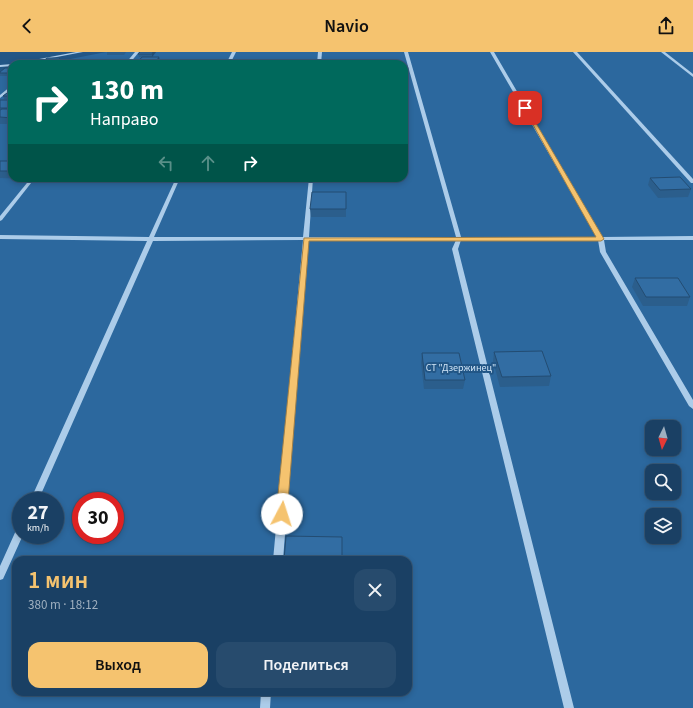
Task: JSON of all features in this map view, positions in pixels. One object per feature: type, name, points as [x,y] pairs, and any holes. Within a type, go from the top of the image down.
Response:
[{"type":"street","points":[[38,60],[81,52]]},
{"type":"street","points":[[406,52],[459,239],[455,249],[569,708]]},
{"type":"street","points":[[492,52],[601,239],[603,252],[693,406]]},
{"type":"street","points":[[575,52],[693,182]]},
{"type":"street","points":[[664,52],[693,76]]},
{"type":"street","points":[[0,97],[8,90]]},
{"type":"street","points":[[0,219],[30,182]]},
{"type":"street","points":[[38,492],[176,182]]},
{"type":"street","points":[[278,556],[311,182]]},
{"type":"street","points":[[0,237],[151,239],[693,238]]},
{"type":"street","points":[[0,576],[14,544]]},
{"type":"street","points":[[265,708],[266,696]]},
{"type":"green space","name":"СТ \"Дзержинец\"","points":[[106,52],[693,52],[693,708],[0,708],[0,71],[8,70],[8,182],[408,182],[408,60],[65,60]]},
{"type":"building","points":[[140,52],[153,52],[152,54],[138,54]]},
{"type":"building","points":[[142,57],[159,57],[157,60],[140,60]]},
{"type":"building","points":[[47,58],[60,58],[58,60],[45,60]]},
{"type":"building","points":[[5,68],[8,68],[8,73],[0,72]]},
{"type":"building","points":[[0,100],[8,100],[8,108],[0,108]]},
{"type":"building","points":[[8,109],[8,118],[0,117],[0,110]]},
{"type":"building","points":[[0,161],[8,161],[8,171],[0,171]]},
{"type":"building","points":[[680,177],[691,189],[660,190],[650,178]]},
{"type":"building","points":[[312,192],[346,192],[346,209],[310,209]]},
{"type":"building","points":[[635,278],[678,278],[690,297],[646,297]]},
{"type":"building","points":[[542,351],[551,376],[502,377],[494,352]]},
{"type":"building","points":[[422,353],[459,353],[465,380],[425,380]]},
{"type":"building","points":[[286,536],[342,537],[342,556],[284,556]]},
{"type":"route","points":[[282,514],[306,239],[601,239],[525,108]]}]
